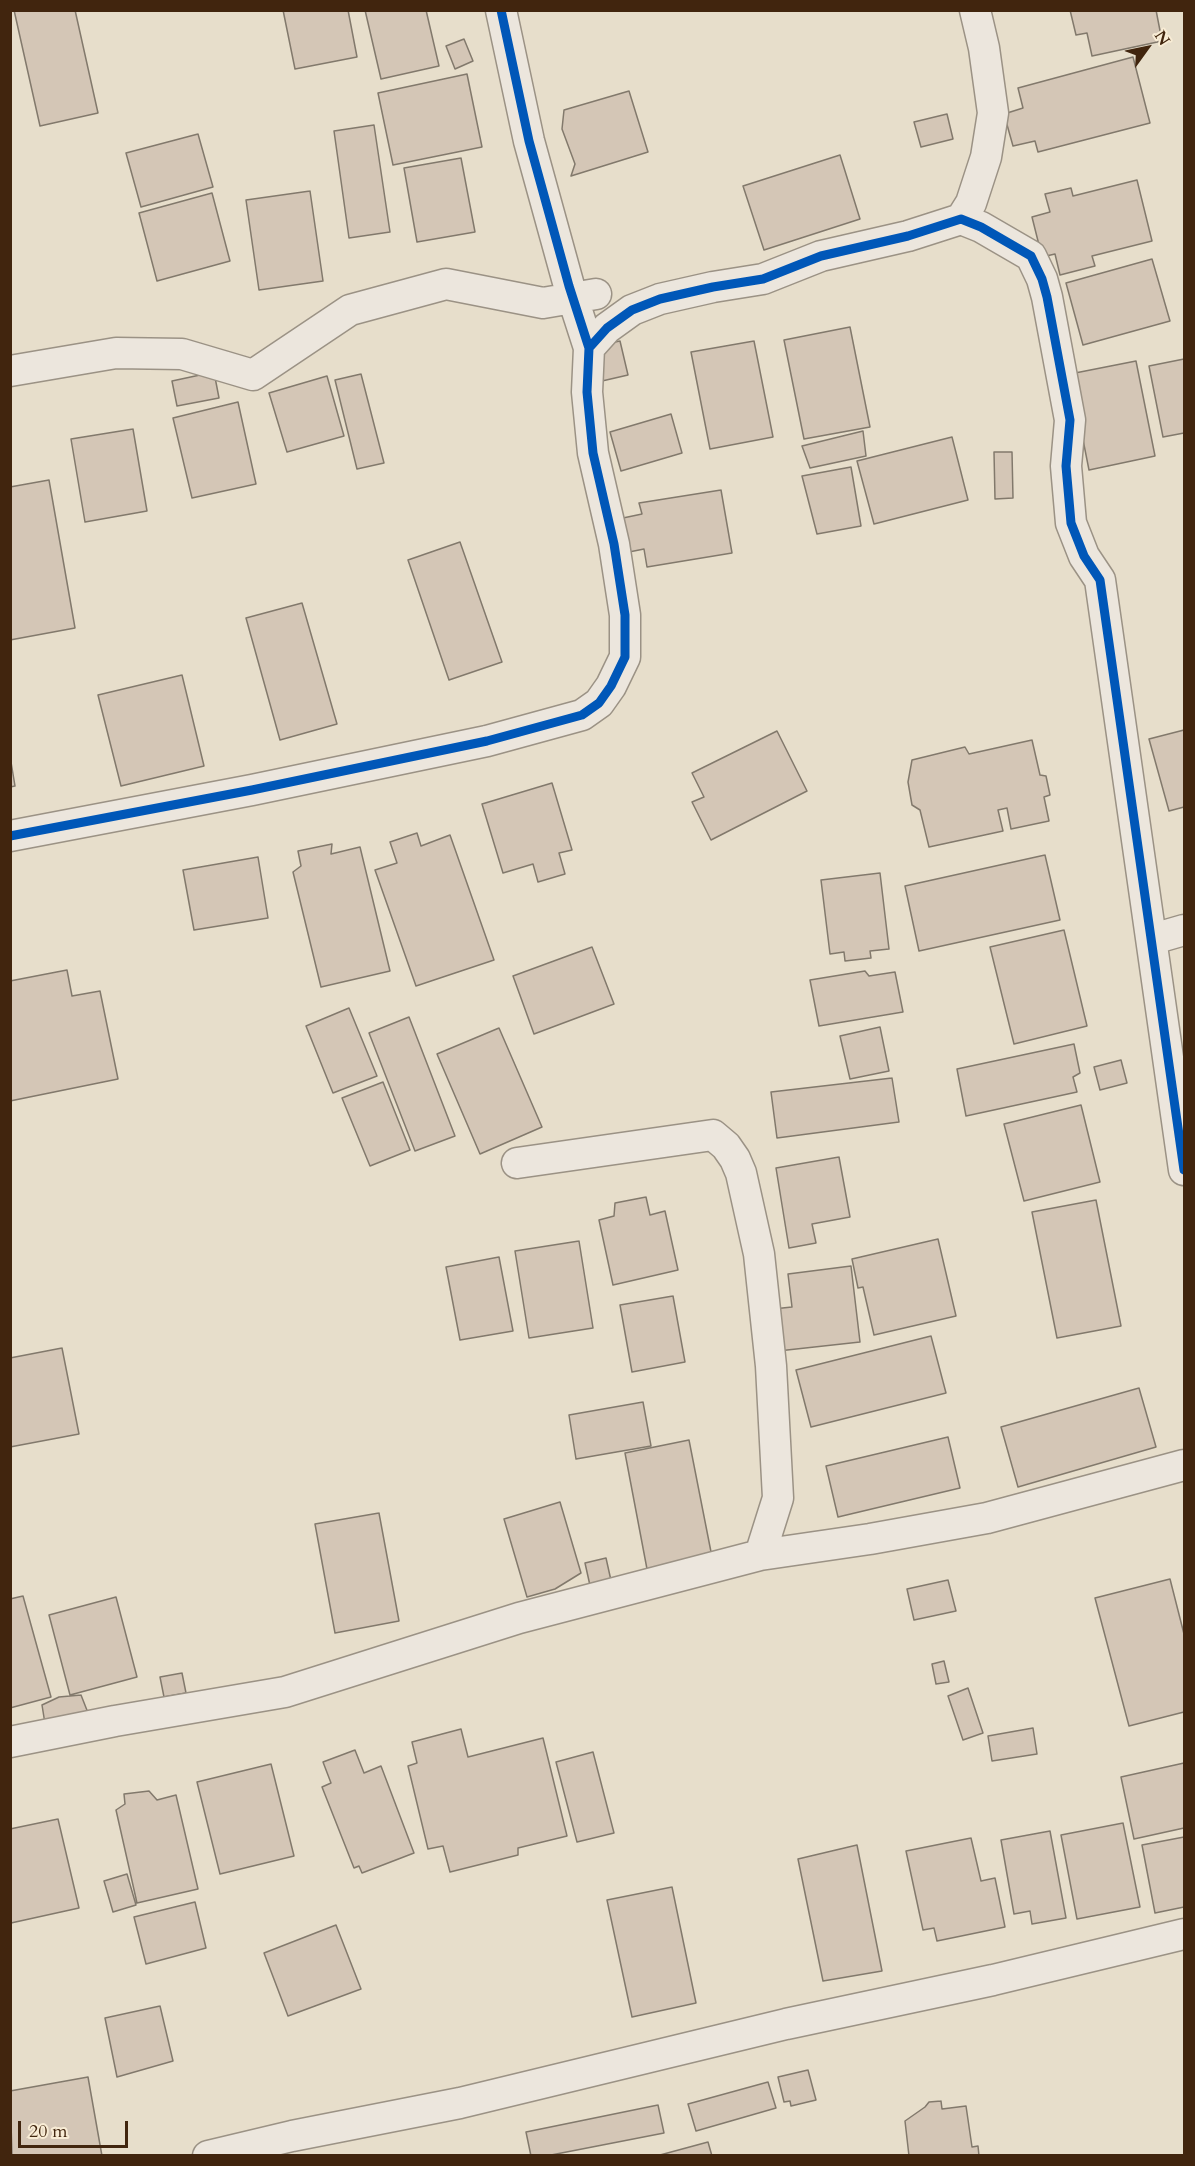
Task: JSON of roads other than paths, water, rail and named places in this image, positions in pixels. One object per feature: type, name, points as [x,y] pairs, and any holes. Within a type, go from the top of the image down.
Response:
[{"type":"street","points":[[10,836],[487,741],[582,715],[599,703],[611,686],[625,657],[625,615],[614,544],[593,453],[587,392],[590,348],[569,286],[529,141],[501,10]]},
{"type":"street","points":[[961,219],[971,203],[986,157],[993,112],[984,48],[975,10]]},
{"type":"street","points":[[590,348],[607,328],[632,310],[660,299],[763,279],[821,256],[908,236],[961,219],[981,227],[1030,256],[1042,279],[1070,420],[1066,466],[1071,523],[1084,556],[1100,580],[1185,1170]]},
{"type":"street","points":[[10,371],[116,353],[182,354],[253,375],[350,310],[446,284],[543,303],[596,294]]},
{"type":"street","points":[[1153,939],[1185,930]]},
{"type":"street","points":[[517,1163],[713,1135],[726,1146],[735,1159],[741,1173],[759,1254],[771,1366],[778,1498],[760,1555]]},
{"type":"street","points":[[10,1742],[115,1721],[285,1692],[519,1618],[760,1555],[870,1539],[987,1518],[1185,1465]]},
{"type":"street","points":[[208,2156],[292,2136],[460,2103],[786,2024],[993,1980],[1185,1934]]}]
